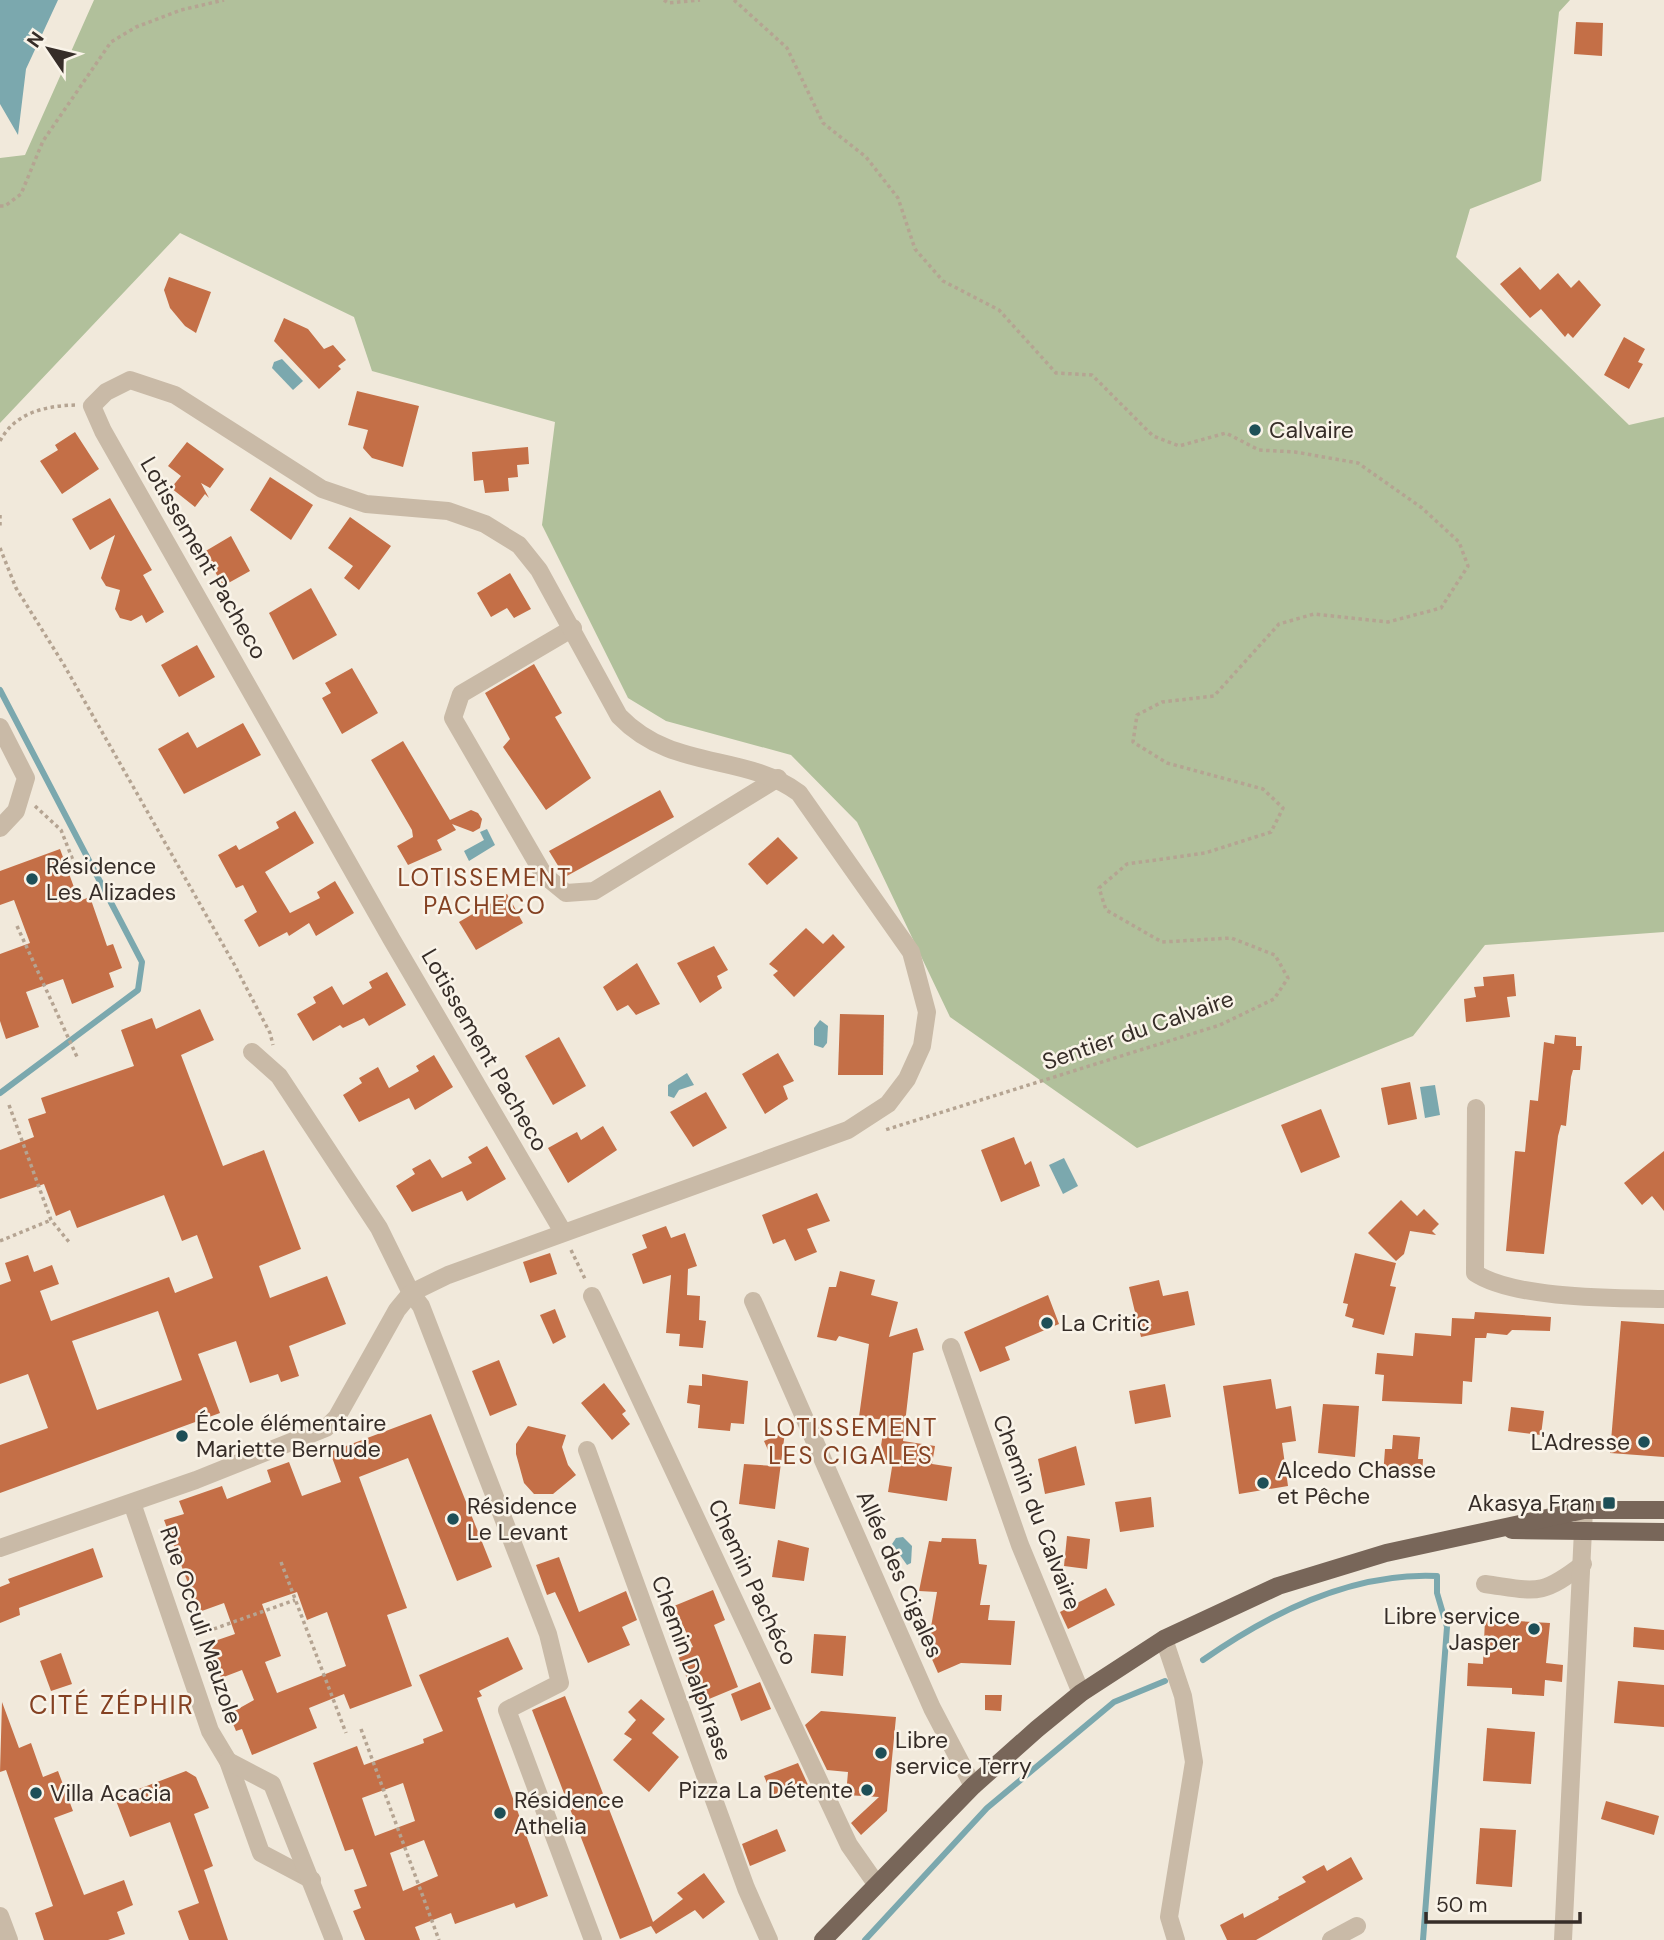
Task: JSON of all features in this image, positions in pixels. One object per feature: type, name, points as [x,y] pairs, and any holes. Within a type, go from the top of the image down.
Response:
[{"type":"main road","points":[[822,1940],[973,1786],[1081,1693],[1164,1639],[1278,1586],[1386,1553],[1584,1510],[1664,1510]]},
{"type":"main road","points":[[1491,1529],[1544,1533],[1664,1532]]},
{"type":"street","points":[[0,1548],[132,1503],[326,1428],[337,1417],[397,1310],[411,1293],[448,1275],[563,1231],[848,1130],[888,1104],[907,1079],[922,1046],[928,1012],[911,952],[799,793],[778,778],[677,754],[636,734],[619,716],[573,628],[539,570],[519,545],[485,524],[448,511],[366,504],[322,489],[175,396],[130,380],[106,392],[92,406]]},
{"type":"street","name":"Lotissement Pacheco","points":[[92,406],[392,940],[563,1231]]},
{"type":"street","points":[[573,628],[461,694],[453,718],[544,875],[566,893],[594,891],[778,778]]},
{"type":"street","points":[[0,729],[26,778],[16,811],[0,828]]},
{"type":"street","points":[[252,1052],[279,1076],[379,1228],[411,1293],[421,1306],[548,1634],[560,1683],[508,1710],[593,1940]]},
{"type":"street","points":[[1476,1108],[1475,1273],[1491,1283],[1583,1296],[1664,1299]]},
{"type":"street","name":"Chemin Pachéco","points":[[592,1296],[849,1844],[877,1885]]},
{"type":"street","name":"Allée des Cigales","points":[[753,1301],[932,1708],[973,1786]]},
{"type":"street","name":"Chemin du Calvaire","points":[[951,1347],[1020,1545],[1081,1693]]},
{"type":"street","name":"Chemin Dalphrase","points":[[587,1450],[746,1888],[769,1940]]},
{"type":"street","name":"Rue Occuli Mauzole","points":[[132,1503],[210,1731],[228,1761],[261,1853],[312,1880]]},
{"type":"street","points":[[1563,1940],[1584,1510]]},
{"type":"street","points":[[1485,1584],[1538,1592],[1560,1582],[1583,1564]]},
{"type":"street","points":[[1164,1639],[1183,1696],[1194,1762],[1169,1917],[1176,1940]]},
{"type":"street","points":[[228,1761],[272,1784],[334,1940]]},
{"type":"street","points":[[0,1916],[9,1940]]},
{"type":"street","points":[[1331,1940],[1357,1926]]},
{"type":"path","points":[[0,205],[5,206],[21,194],[43,141],[111,42],[136,27],[181,10],[224,0]]},
{"type":"path","points":[[664,0],[668,4],[700,0]]},
{"type":"path","name":"Sentier du Calvaire","points":[[734,0],[787,48],[823,123],[866,157],[898,198],[915,249],[943,281],[999,310],[1056,373],[1092,375],[1153,436],[1179,446],[1226,433],[1259,450],[1295,452],[1358,463],[1422,508],[1459,542],[1468,566],[1441,608],[1388,622],[1314,614],[1279,624],[1214,696],[1162,702],[1137,715],[1133,742],[1167,763],[1263,789],[1283,808],[1272,832],[1205,853],[1127,864],[1099,888],[1106,910],[1162,942],[1231,938],[1275,955],[1288,978],[1274,999],[1220,1025],[887,1129],[848,1130]]},
{"type":"path","points":[[0,441],[9,425],[45,407],[92,406]]},
{"type":"path","points":[[0,515],[0,526]]},
{"type":"path","points":[[0,548],[16,589],[77,687],[234,964],[270,1033],[279,1076]]},
{"type":"path","points":[[23,795],[61,830],[78,873]]},
{"type":"path","points":[[17,926],[65,1036],[78,1059]]},
{"type":"path","points":[[9,1105],[51,1220],[69,1242]]},
{"type":"path","points":[[0,1241],[51,1220]]},
{"type":"path","points":[[563,1231],[592,1296]]},
{"type":"path","points":[[282,1562],[346,1733]]},
{"type":"path","points":[[179,1641],[295,1600]]},
{"type":"path","points":[[362,1728],[439,1940]]},
{"type":"green space","points":[[94,0],[1570,0],[1559,12],[1541,181],[1470,209],[1456,257],[1629,425],[1664,417],[1664,932],[1485,945],[1413,1036],[1137,1148],[950,1017],[857,822],[791,755],[666,721],[628,698],[542,525],[555,422],[372,371],[354,317],[180,233],[0,423],[0,158],[25,155]]},
{"type":"water","points":[[0,0],[58,0],[26,69],[18,135],[0,104]]},
{"type":"water","points":[[282,359],[303,381],[293,390],[272,368],[274,362]]},
{"type":"water","points":[[487,829],[495,845],[469,861],[464,851],[484,840],[480,832]]},
{"type":"water","points":[[820,1020],[828,1026],[827,1043],[823,1048],[814,1045],[814,1028]]},
{"type":"water","points":[[687,1073],[694,1085],[679,1090],[674,1098],[668,1096],[668,1085]]},
{"type":"water","points":[[1435,1085],[1440,1115],[1425,1118],[1420,1087]]},
{"type":"water","points":[[1064,1158],[1078,1186],[1063,1194],[1049,1165]]},
{"type":"water","points":[[903,1537],[912,1546],[911,1563],[907,1565],[892,1544],[896,1538]]},
{"type":"building","points":[[1576,22],[1603,23],[1602,56],[1574,54]]},
{"type":"building","points":[[1520,267],[1540,290],[1558,273],[1571,288],[1579,280],[1601,305],[1573,338],[1568,333],[1565,337],[1541,309],[1530,318],[1500,284]]},
{"type":"building","points":[[169,277],[211,292],[196,333],[185,326],[170,308],[164,290]]},
{"type":"building","points":[[284,318],[308,329],[324,349],[333,345],[346,360],[338,366],[341,369],[319,389],[274,341]]},
{"type":"building","points":[[1624,337],[1645,349],[1638,362],[1643,364],[1629,389],[1604,375]]},
{"type":"building","points":[[357,391],[419,406],[403,467],[372,458],[363,448],[368,430],[348,425]]},
{"type":"building","points":[[75,432],[99,469],[62,494],[40,461],[58,450],[55,445]]},
{"type":"building","points":[[187,442],[224,469],[210,488],[201,483],[209,498],[205,494],[195,507],[171,488],[181,476],[168,466]]},
{"type":"building","points":[[528,447],[529,464],[517,465],[518,477],[508,478],[509,491],[485,493],[483,480],[474,481],[472,452]]},
{"type":"building","points":[[270,477],[313,505],[291,540],[250,510]]},
{"type":"building","points":[[110,498],[152,570],[143,575],[164,612],[146,623],[142,615],[131,621],[120,618],[115,609],[120,590],[106,586],[101,578],[115,535],[90,550],[72,519]]},
{"type":"building","points":[[350,517],[391,546],[359,590],[344,578],[353,566],[328,548]]},
{"type":"building","points":[[231,536],[250,571],[223,586],[204,552]]},
{"type":"building","points":[[510,573],[531,609],[514,618],[507,608],[491,617],[477,593]]},
{"type":"building","points":[[311,588],[337,635],[293,660],[269,613]]},
{"type":"building","points":[[197,645],[215,677],[179,697],[161,665]]},
{"type":"building","points":[[534,664],[562,713],[555,717],[591,778],[546,810],[503,747],[510,739],[485,693]]},
{"type":"building","points":[[352,668],[378,713],[342,734],[322,698],[331,693],[325,683]]},
{"type":"building","points":[[243,723],[261,755],[184,794],[158,749],[188,732],[197,748]]},
{"type":"building","points":[[403,741],[450,820],[471,810],[478,813],[482,819],[480,828],[473,832],[452,824],[456,830],[437,840],[442,850],[408,865],[397,846],[413,837],[412,830],[371,760]]},
{"type":"building","points":[[660,790],[674,817],[565,877],[549,851]]},
{"type":"building","points":[[295,811],[314,843],[265,872],[290,913],[320,898],[317,892],[335,881],[354,913],[316,936],[309,923],[289,936],[287,932],[259,947],[244,920],[257,912],[243,885],[236,888],[218,855],[236,845],[239,850],[279,828],[276,822]]},
{"type":"building","points":[[778,837],[798,858],[767,885],[748,864]]},
{"type":"building","points":[[60,849],[79,901],[90,897],[107,946],[113,944],[122,968],[109,973],[114,987],[72,1004],[63,979],[26,992],[39,1027],[6,1039],[0,1021],[0,954],[30,943],[14,900],[0,905],[0,871]]},
{"type":"building","points":[[507,894],[523,923],[476,950],[459,922]]},
{"type":"building","points":[[806,928],[823,944],[833,934],[845,947],[794,997],[773,975],[778,971],[769,964]]},
{"type":"building","points":[[714,946],[728,970],[717,976],[722,988],[700,1003],[677,963]]},
{"type":"building","points":[[637,963],[660,1004],[636,1015],[628,1005],[617,1011],[603,987]]},
{"type":"building","points":[[387,972],[406,1005],[369,1026],[364,1018],[343,1028],[340,1025],[313,1041],[297,1014],[316,1003],[313,997],[332,986],[343,1005],[372,988],[369,982]]},
{"type":"building","points":[[1514,974],[1516,996],[1507,997],[1510,1017],[1466,1022],[1464,999],[1476,997],[1474,987],[1484,986],[1483,977]]},
{"type":"building","points":[[200,1009],[214,1040],[181,1055],[223,1166],[264,1150],[301,1249],[259,1266],[270,1298],[327,1276],[346,1324],[289,1346],[299,1376],[281,1382],[278,1374],[250,1383],[236,1341],[198,1354],[220,1413],[0,1493],[0,1445],[48,1428],[28,1374],[0,1384],[0,1285],[11,1281],[5,1263],[28,1255],[34,1272],[52,1265],[59,1284],[40,1291],[51,1321],[169,1277],[175,1293],[213,1278],[197,1235],[182,1241],[164,1195],[77,1228],[70,1210],[56,1216],[44,1184],[0,1199],[0,1150],[34,1137],[28,1119],[46,1113],[41,1098],[134,1066],[121,1030],[152,1018],[156,1029]],"holes":[[[158,1311],[182,1380],[97,1410],[72,1341]]]},
{"type":"building","points":[[840,1014],[884,1015],[883,1075],[838,1075]]},
{"type":"building","points":[[1555,1035],[1576,1037],[1576,1046],[1582,1046],[1580,1070],[1573,1070],[1571,1077],[1566,1126],[1561,1125],[1558,1136],[1544,1254],[1506,1251],[1515,1151],[1525,1152],[1530,1100],[1538,1101],[1544,1042],[1554,1044]]},
{"type":"building","points":[[559,1037],[586,1086],[553,1105],[525,1056]]},
{"type":"building","points":[[778,1053],[794,1081],[783,1086],[788,1099],[765,1114],[742,1074]]},
{"type":"building","points":[[434,1055],[453,1087],[415,1110],[409,1098],[359,1122],[343,1095],[362,1083],[359,1078],[378,1067],[389,1088],[419,1071],[416,1066]]},
{"type":"building","points":[[1410,1082],[1417,1119],[1388,1125],[1381,1088]]},
{"type":"building","points":[[706,1092],[727,1128],[693,1147],[670,1112]]},
{"type":"building","points":[[1321,1109],[1340,1157],[1301,1173],[1281,1125]]},
{"type":"building","points":[[603,1126],[617,1150],[568,1183],[548,1148],[577,1132],[581,1140]]},
{"type":"building","points":[[1014,1137],[1025,1165],[1031,1161],[1040,1186],[1001,1202],[981,1150]]},
{"type":"building","points":[[487,1146],[506,1179],[467,1201],[462,1191],[412,1212],[396,1186],[415,1174],[412,1169],[430,1159],[442,1178],[472,1163],[468,1157]]},
{"type":"building","points":[[1664,1151],[1664,1211],[1652,1196],[1642,1205],[1624,1183]]},
{"type":"building","points":[[817,1193],[830,1221],[807,1229],[817,1252],[795,1261],[785,1239],[773,1244],[762,1215]]},
{"type":"building","points":[[1401,1200],[1417,1216],[1424,1209],[1439,1224],[1432,1231],[1436,1235],[1410,1231],[1404,1254],[1396,1261],[1368,1233]]},
{"type":"building","points":[[666,1226],[671,1238],[685,1233],[697,1266],[688,1269],[687,1295],[700,1296],[699,1320],[706,1321],[703,1348],[679,1346],[680,1334],[666,1333],[671,1275],[643,1284],[632,1254],[647,1248],[642,1235]]},
{"type":"building","points":[[550,1253],[557,1274],[530,1283],[523,1262]]},
{"type":"building","points":[[1355,1253],[1396,1263],[1390,1286],[1396,1287],[1384,1335],[1352,1327],[1354,1319],[1345,1316],[1348,1304],[1343,1303]]},
{"type":"building","points":[[840,1271],[875,1280],[871,1295],[898,1302],[889,1337],[917,1328],[924,1350],[913,1353],[903,1441],[935,1446],[932,1464],[952,1467],[947,1501],[888,1492],[893,1461],[879,1459],[885,1420],[859,1417],[869,1344],[839,1336],[836,1341],[817,1337],[829,1287],[836,1287]]},
{"type":"building","points":[[1159,1280],[1163,1296],[1188,1291],[1195,1325],[1141,1337],[1129,1287]]},
{"type":"building","points":[[1048,1295],[1059,1324],[1005,1347],[1010,1360],[980,1372],[964,1332]]},
{"type":"building","points":[[555,1309],[566,1337],[553,1344],[540,1315]]},
{"type":"building","points":[[1475,1312],[1551,1317],[1550,1331],[1512,1330],[1507,1335],[1487,1333],[1486,1338],[1475,1338],[1472,1382],[1463,1381],[1462,1404],[1382,1401],[1384,1375],[1375,1374],[1377,1353],[1413,1356],[1415,1333],[1451,1336],[1452,1318],[1474,1319]]},
{"type":"building","points":[[1621,1321],[1664,1324],[1664,1457],[1610,1453]]},
{"type":"building","points":[[499,1360],[517,1405],[490,1416],[472,1371]]},
{"type":"building","points":[[702,1374],[748,1381],[744,1424],[731,1423],[730,1431],[698,1428],[700,1405],[687,1403],[689,1385],[702,1386]]},
{"type":"building","points":[[1271,1379],[1276,1409],[1291,1406],[1296,1441],[1282,1443],[1288,1486],[1239,1494],[1223,1386]]},
{"type":"building","points":[[604,1383],[626,1411],[622,1414],[630,1424],[612,1440],[581,1403]]},
{"type":"building","points":[[1165,1384],[1171,1417],[1135,1424],[1129,1391]]},
{"type":"building","points":[[1323,1404],[1359,1406],[1355,1457],[1318,1453]]},
{"type":"building","points":[[1511,1407],[1544,1411],[1541,1435],[1508,1431]]},
{"type":"building","points":[[431,1414],[492,1567],[457,1581],[408,1458],[359,1477],[407,1608],[387,1615],[412,1686],[350,1709],[344,1694],[309,1708],[317,1728],[252,1755],[242,1729],[236,1731],[229,1714],[254,1700],[242,1670],[221,1678],[209,1643],[235,1634],[224,1603],[199,1612],[164,1520],[184,1514],[179,1501],[222,1486],[227,1499],[271,1482],[267,1470],[289,1462],[302,1496],[341,1482],[330,1452]],"holes":[[[297,1592],[307,1620],[327,1612],[346,1666],[277,1693],[265,1662],[281,1656],[262,1604]]]},
{"type":"building","points":[[528,1426],[566,1435],[562,1447],[568,1465],[576,1475],[553,1494],[534,1494],[524,1483],[516,1444]]},
{"type":"building","points":[[785,1432],[775,1509],[739,1504],[744,1464],[775,1466],[764,1441]]},
{"type":"building","points":[[1393,1435],[1420,1437],[1418,1459],[1423,1459],[1422,1478],[1383,1476],[1385,1449],[1392,1449]]},
{"type":"building","points":[[1076,1446],[1085,1485],[1045,1494],[1038,1459]]},
{"type":"building","points":[[1151,1497],[1154,1527],[1120,1532],[1115,1502]]},
{"type":"building","points":[[1067,1536],[1090,1539],[1087,1569],[1064,1566]]},
{"type":"building","points":[[942,1538],[976,1539],[979,1564],[987,1565],[980,1605],[990,1605],[988,1620],[1015,1621],[1011,1665],[961,1663],[938,1673],[920,1632],[931,1627],[937,1592],[919,1591],[929,1541],[941,1542]]},
{"type":"building","points":[[778,1540],[809,1548],[804,1581],[772,1577]]},
{"type":"building","points":[[93,1548],[103,1577],[19,1608],[20,1615],[0,1623],[0,1587],[10,1583],[8,1579]]},
{"type":"building","points":[[559,1557],[579,1612],[626,1591],[637,1620],[622,1627],[630,1645],[588,1663],[555,1592],[547,1595],[536,1565]]},
{"type":"building","points":[[1106,1588],[1115,1605],[1068,1629],[1060,1612]]},
{"type":"building","points":[[713,1590],[725,1620],[714,1625],[738,1687],[697,1704],[677,1653],[693,1647],[674,1606]]},
{"type":"building","points":[[1485,1619],[1550,1623],[1546,1663],[1563,1665],[1562,1682],[1545,1680],[1544,1696],[1512,1694],[1512,1688],[1467,1686],[1468,1663],[1483,1664]]},
{"type":"building","points":[[1634,1627],[1664,1630],[1664,1650],[1633,1647]]},
{"type":"building","points":[[814,1634],[846,1636],[843,1676],[811,1673]]},
{"type":"building","points":[[508,1637],[523,1669],[479,1691],[482,1696],[477,1698],[548,1896],[516,1908],[514,1903],[455,1924],[451,1913],[415,1927],[420,1940],[365,1940],[353,1911],[361,1908],[354,1890],[367,1886],[353,1849],[345,1851],[313,1763],[357,1746],[364,1765],[424,1743],[423,1739],[443,1731],[419,1675]],"holes":[[[403,1783],[415,1821],[375,1836],[362,1798]],[[424,1840],[438,1876],[403,1891],[390,1853]]]},
{"type":"building","points":[[61,1653],[72,1684],[51,1691],[40,1661]]},
{"type":"building","points":[[1618,1681],[1664,1685],[1664,1727],[1614,1723]]},
{"type":"building","points":[[760,1682],[771,1709],[741,1721],[731,1694]]},
{"type":"building","points":[[985,1695],[1002,1695],[1001,1711],[985,1710]]},
{"type":"building","points":[[565,1696],[653,1922],[683,1899],[677,1893],[704,1873],[725,1902],[703,1919],[695,1910],[656,1934],[651,1926],[620,1939],[532,1710]]},
{"type":"building","points":[[641,1699],[665,1719],[652,1733],[679,1757],[649,1792],[613,1760],[632,1739],[624,1734],[636,1720],[628,1712]]},
{"type":"building","points":[[2,1702],[19,1748],[31,1743],[43,1777],[58,1771],[73,1811],[54,1818],[84,1895],[124,1880],[133,1905],[117,1912],[125,1934],[108,1940],[44,1940],[35,1913],[53,1906],[6,1770],[0,1772]]},
{"type":"building","points":[[821,1711],[896,1717],[887,1811],[861,1835],[851,1823],[879,1797],[846,1795],[848,1772],[827,1770],[805,1725]]},
{"type":"building","points":[[1487,1728],[1535,1732],[1531,1784],[1483,1781]]},
{"type":"building","points":[[798,1763],[809,1787],[774,1800],[764,1776]]},
{"type":"building","points":[[186,1771],[196,1777],[209,1808],[194,1814],[213,1866],[204,1870],[228,1940],[189,1940],[178,1911],[199,1903],[170,1822],[130,1837],[115,1798]]},
{"type":"building","points":[[1606,1801],[1659,1816],[1654,1835],[1601,1819]]},
{"type":"building","points":[[1480,1828],[1516,1830],[1512,1887],[1476,1884]]},
{"type":"building","points":[[777,1829],[786,1851],[750,1866],[742,1844]]},
{"type":"building","points":[[1351,1857],[1363,1879],[1256,1940],[1227,1940],[1220,1925],[1243,1913],[1244,1918],[1279,1899],[1278,1897],[1306,1882],[1302,1877],[1324,1865],[1327,1871]]},
{"type":"waterway","points":[[0,690],[142,962],[138,990],[0,1093]]},
{"type":"waterway","points":[[1203,1660],[1256,1626],[1344,1588],[1374,1581],[1437,1576],[1437,1593],[1447,1627],[1423,1940]]},
{"type":"waterway","points":[[865,1940],[987,1808],[1114,1702],[1165,1681]]},
{"type":"place","name":"Calvaire","points":[[1255,430]]},
{"type":"place","name":"Résidence Les Alizades","points":[[32,879]]},
{"type":"place","name":"La Critic","points":[[1047,1323]]},
{"type":"place","name":"École élémentaire Mariette Bernude","points":[[182,1436]]},
{"type":"place","name":"L'Adresse","points":[[1644,1442]]},
{"type":"place","name":"Alcedo Chasse et Pêche","points":[[1263,1483]]},
{"type":"place","name":"Akasya Fran","points":[[1609,1503]]},
{"type":"place","name":"Résidence Le Levant","points":[[453,1519]]},
{"type":"place","name":"Libre service Jasper","points":[[1534,1629]]},
{"type":"place","name":"Libre service Terry","points":[[881,1753]]},
{"type":"place","name":"Pizza La Détente","points":[[867,1790]]},
{"type":"place","name":"Villa Acacia","points":[[36,1793]]},
{"type":"place","name":"Résidence Athelia","points":[[500,1813]]},
{"type":"district","name":"LOTISSEMENT PACHECO","points":[[485,891]]},
{"type":"district","name":"LOTISSEMENT LES CIGALES","points":[[851,1441]]},
{"type":"district","name":"CITÉ ZÉPHIR","points":[[112,1705]]}]
